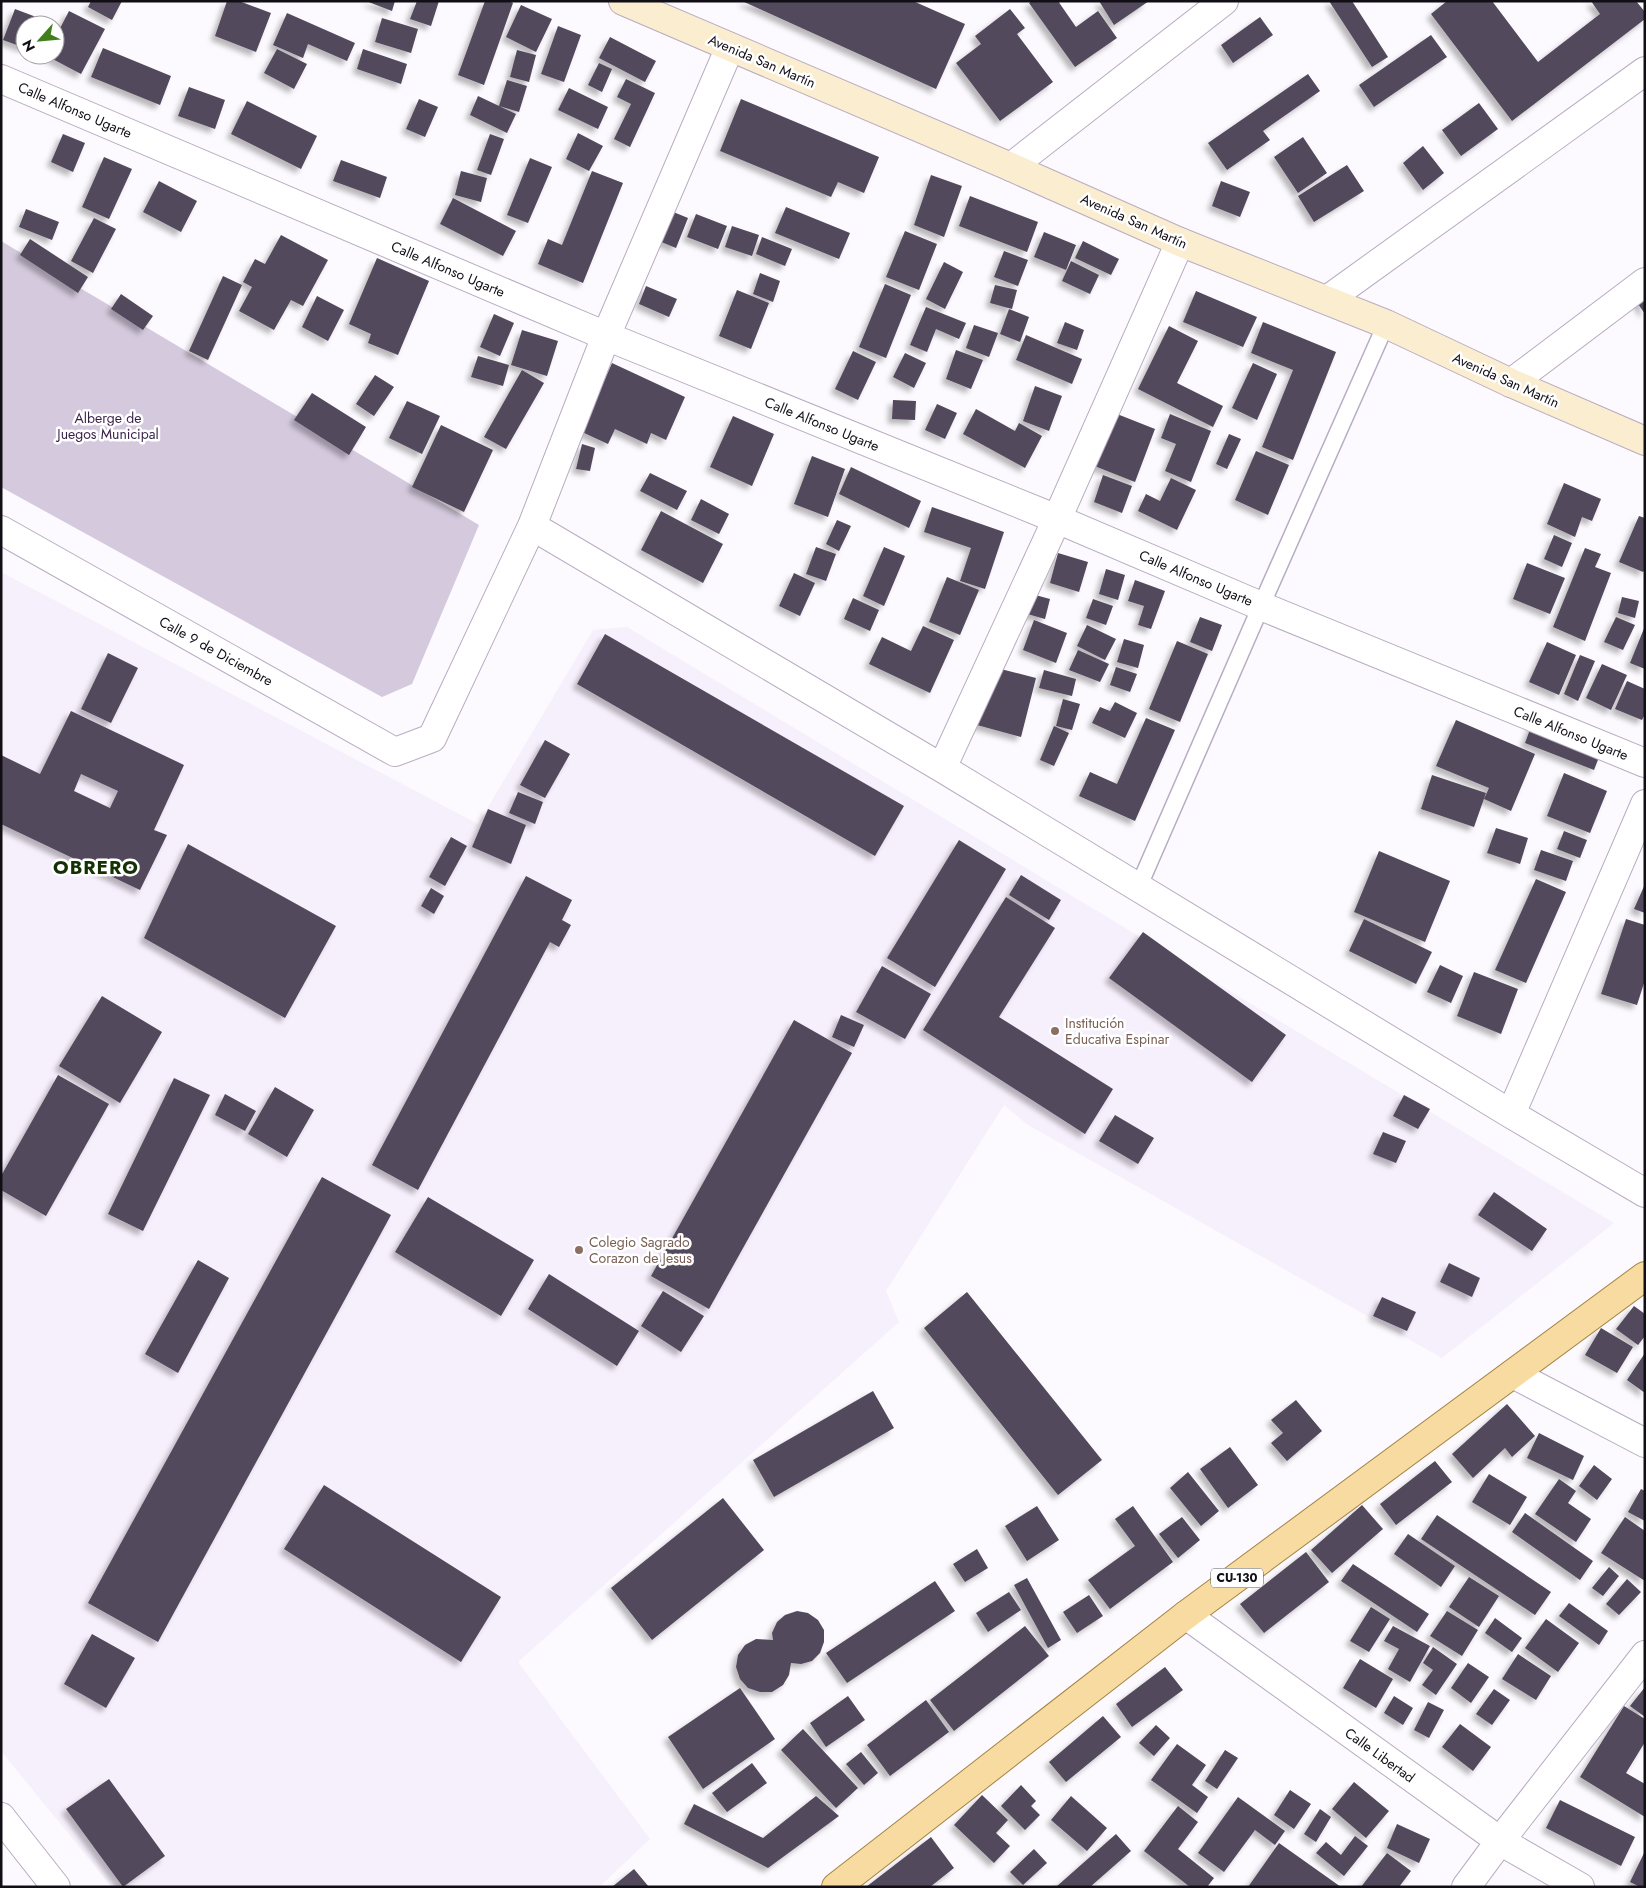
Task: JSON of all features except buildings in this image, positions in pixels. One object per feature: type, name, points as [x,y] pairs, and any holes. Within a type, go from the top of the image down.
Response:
[{"type":"main road","name":"Avenida San Martín","points":[[622,1],[1011,167],[1180,242],[1386,324],[1511,383],[1645,441]]},
{"type":"main road","name":"CU-130","points":[[836,1887],[1186,1616],[1645,1276]]},
{"type":"street","points":[[1011,167],[1224,1]]},
{"type":"street","points":[[730,47],[606,336],[532,526],[942,768],[1510,1114],[1645,1193]]},
{"type":"street","points":[[1327,300],[1645,71]]},
{"type":"street","name":"Calle Alfonso Ugarte","points":[[1,79],[606,336],[1057,519],[1261,606],[1645,763]]},
{"type":"street","points":[[942,768],[1057,519],[1180,242]]},
{"type":"street","points":[[1511,383],[1645,282]]},
{"type":"street","name":"Calle 9 de Diciembre","points":[[1,530],[396,752],[432,738],[532,526]]},
{"type":"street","points":[[1510,1114],[1645,804]]},
{"type":"street","points":[[1513,1374],[1645,1443]]},
{"type":"street","name":"Calle Libertad","points":[[1186,1616],[1500,1841],[1580,1887]]},
{"type":"street","points":[[1466,1887],[1645,1655]]},
{"type":"street","points":[[1,1817],[56,1887]]},
{"type":"lane","points":[[1138,888],[1386,324]]},
{"type":"shaded area","name":"Colegio Sagrado Corazon de Jesus","points":[[1,572],[478,824],[593,630],[627,627],[1614,1223],[1442,1358],[1028,1125],[1004,1105],[886,1291],[899,1322],[518,1662],[650,1839],[599,1887],[112,1887],[1,1751]]},
{"type":"green space","name":"Alberge de Juegos Municipal","points":[[1,241],[479,525],[412,684],[382,697],[1,487]]},
{"type":"place","name":"Institución Educativa Espinar","points":[[1055,1031]]},
{"type":"place","name":"Colegio Sagrado Corazon de Jesus","points":[[579,1250]]},
{"type":"district","name":"OBRERO","points":[[96,867]]}]
